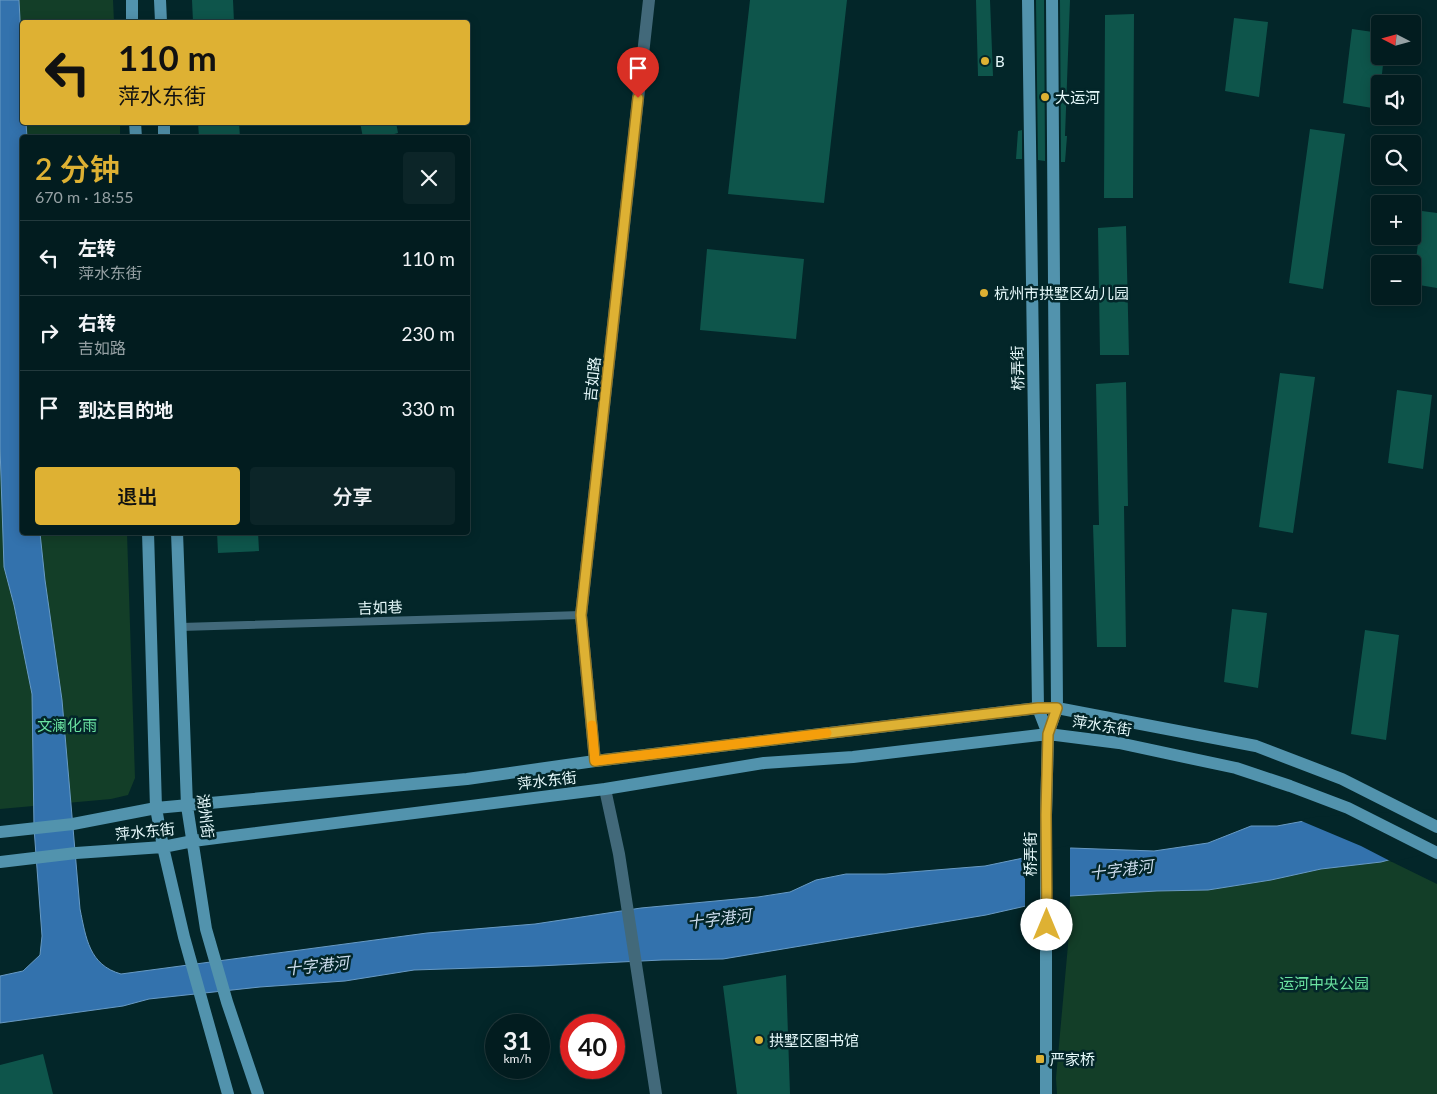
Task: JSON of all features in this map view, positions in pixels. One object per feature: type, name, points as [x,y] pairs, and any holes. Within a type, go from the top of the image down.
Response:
[{"type":"main road","points":[[132,0],[132,20]]},
{"type":"main road","points":[[160,0],[160,20]]},
{"type":"main road","name":"桥弄街","points":[[1028,0],[1038,708],[1048,734]]},
{"type":"main road","name":"桥弄街","points":[[1046,1094],[1046,815],[1048,734],[1057,708],[1052,0]]},
{"type":"main road","points":[[148,535],[156,808],[162,847],[184,937],[228,1094]]},
{"type":"main road","name":"湖州街","points":[[177,535],[187,806],[192,841],[206,929],[227,1002],[258,1094]]},
{"type":"main road","name":"萍水东街","points":[[0,832],[73,824],[156,808],[467,778],[1038,708],[1057,708],[1256,746],[1342,779],[1437,827]]},
{"type":"main road","name":"萍水东街","points":[[0,862],[76,853],[162,847],[192,841],[605,789],[764,763],[853,757],[1048,734],[1118,743],[1236,768],[1348,808],[1437,853]]},
{"type":"street","name":"吉如路","points":[[595,761],[581,615],[649,0]]},
{"type":"street","points":[[605,789],[619,854],[656,1094]]},
{"type":"lane","name":"吉如巷","points":[[181,627],[581,615]]},
{"type":"green space","name":"文澜化雨","points":[[0,0],[113,0],[114,20],[20,20],[20,125],[120,125],[120,135],[20,135],[20,535],[127,535],[135,778],[128,795],[111,799],[0,809]]},
{"type":"green space","name":"运河中央公园","points":[[1388,860],[1437,884],[1437,1094],[1057,1094],[1056,1078],[1069,934],[1070,896],[1208,890],[1271,880],[1321,869]]},
{"type":"water","name":"十字港河","points":[[0,0],[19,0],[20,125],[26,125],[27,135],[20,135],[20,535],[40,535],[62,700],[80,909],[84,930],[96,957],[110,970],[121,974],[427,933],[535,924],[641,908],[758,897],[790,892],[816,880],[846,874],[886,874],[985,866],[1071,848],[1154,851],[1208,843],[1251,826],[1277,826],[1315,819],[1430,849],[1381,862],[1321,869],[1271,880],[1208,890],[1070,896],[986,915],[723,959],[414,970],[345,981],[260,987],[149,999],[123,1006],[0,1023],[0,976],[23,971],[40,955],[42,936],[34,828],[32,694],[14,605],[4,567],[0,447]]},
{"type":"pier","points":[[1437,809],[1437,851],[1392,862],[1361,846],[1299,820],[1315,817]]},
{"type":"pier","points":[[1070,845],[1070,899],[1025,909],[1025,855]]},
{"type":"building","points":[[192,0],[233,0],[234,20],[193,20]]},
{"type":"building","points":[[750,0],[847,0],[824,203],[728,194]]},
{"type":"building","points":[[976,0],[990,0],[993,76],[978,76]]},
{"type":"building","points":[[1036,0],[1044,0],[1045,161],[1038,160]]},
{"type":"building","points":[[1060,0],[1070,0],[1065,162],[1061,162]]},
{"type":"building","points":[[1134,14],[1133,198],[1104,198],[1105,15]]},
{"type":"building","points":[[1234,18],[1268,22],[1259,97],[1225,91]]},
{"type":"building","points":[[1352,29],[1371,32],[1371,65],[1383,65],[1382,75],[1371,75],[1371,108],[1343,103]]},
{"type":"building","points":[[198,125],[239,125],[240,135],[199,135]]},
{"type":"building","points":[[361,125],[397,125],[398,133],[391,135],[362,135]]},
{"type":"building","points":[[1310,129],[1345,134],[1323,289],[1289,283]]},
{"type":"building","points":[[1022,130],[1022,159],[1016,159],[1018,131]]},
{"type":"building","points":[[1422,211],[1437,213],[1437,288],[1421,285],[1421,255],[1417,255],[1418,245],[1421,245]]},
{"type":"building","points":[[1126,226],[1129,355],[1100,355],[1098,228]]},
{"type":"building","points":[[707,249],[804,259],[796,339],[700,330]]},
{"type":"building","points":[[1280,373],[1315,377],[1293,533],[1259,527]]},
{"type":"building","points":[[1126,382],[1128,506],[1124,506],[1126,647],[1097,647],[1093,525],[1099,525],[1096,384]]},
{"type":"building","points":[[1397,390],[1432,395],[1423,469],[1388,463]]},
{"type":"building","points":[[217,535],[258,535],[259,551],[218,553]]},
{"type":"building","points":[[1232,609],[1267,613],[1258,688],[1224,682]]},
{"type":"building","points":[[1365,630],[1399,635],[1386,740],[1351,734]]},
{"type":"building","name":"拱墅区图书馆","points":[[786,975],[790,1094],[737,1094],[723,986]]},
{"type":"building","points":[[43,1054],[53,1094],[0,1094],[0,1065]]},
{"type":"slow traffic","points":[[592,725],[595,761],[827,733]]},
{"type":"place","name":"B","points":[[985,61]]},
{"type":"place","name":"大运河","points":[[1045,97]]},
{"type":"place","name":"杭州市拱墅区幼儿园","points":[[984,293]]},
{"type":"place","name":"拱墅区图书馆","points":[[759,1040]]},
{"type":"place","name":"严家桥","points":[[1040,1059]]},
{"type":"route","points":[[638,98],[581,615],[595,761],[1038,708],[1057,708],[1048,734],[1046,815],[1047,925]]}]
